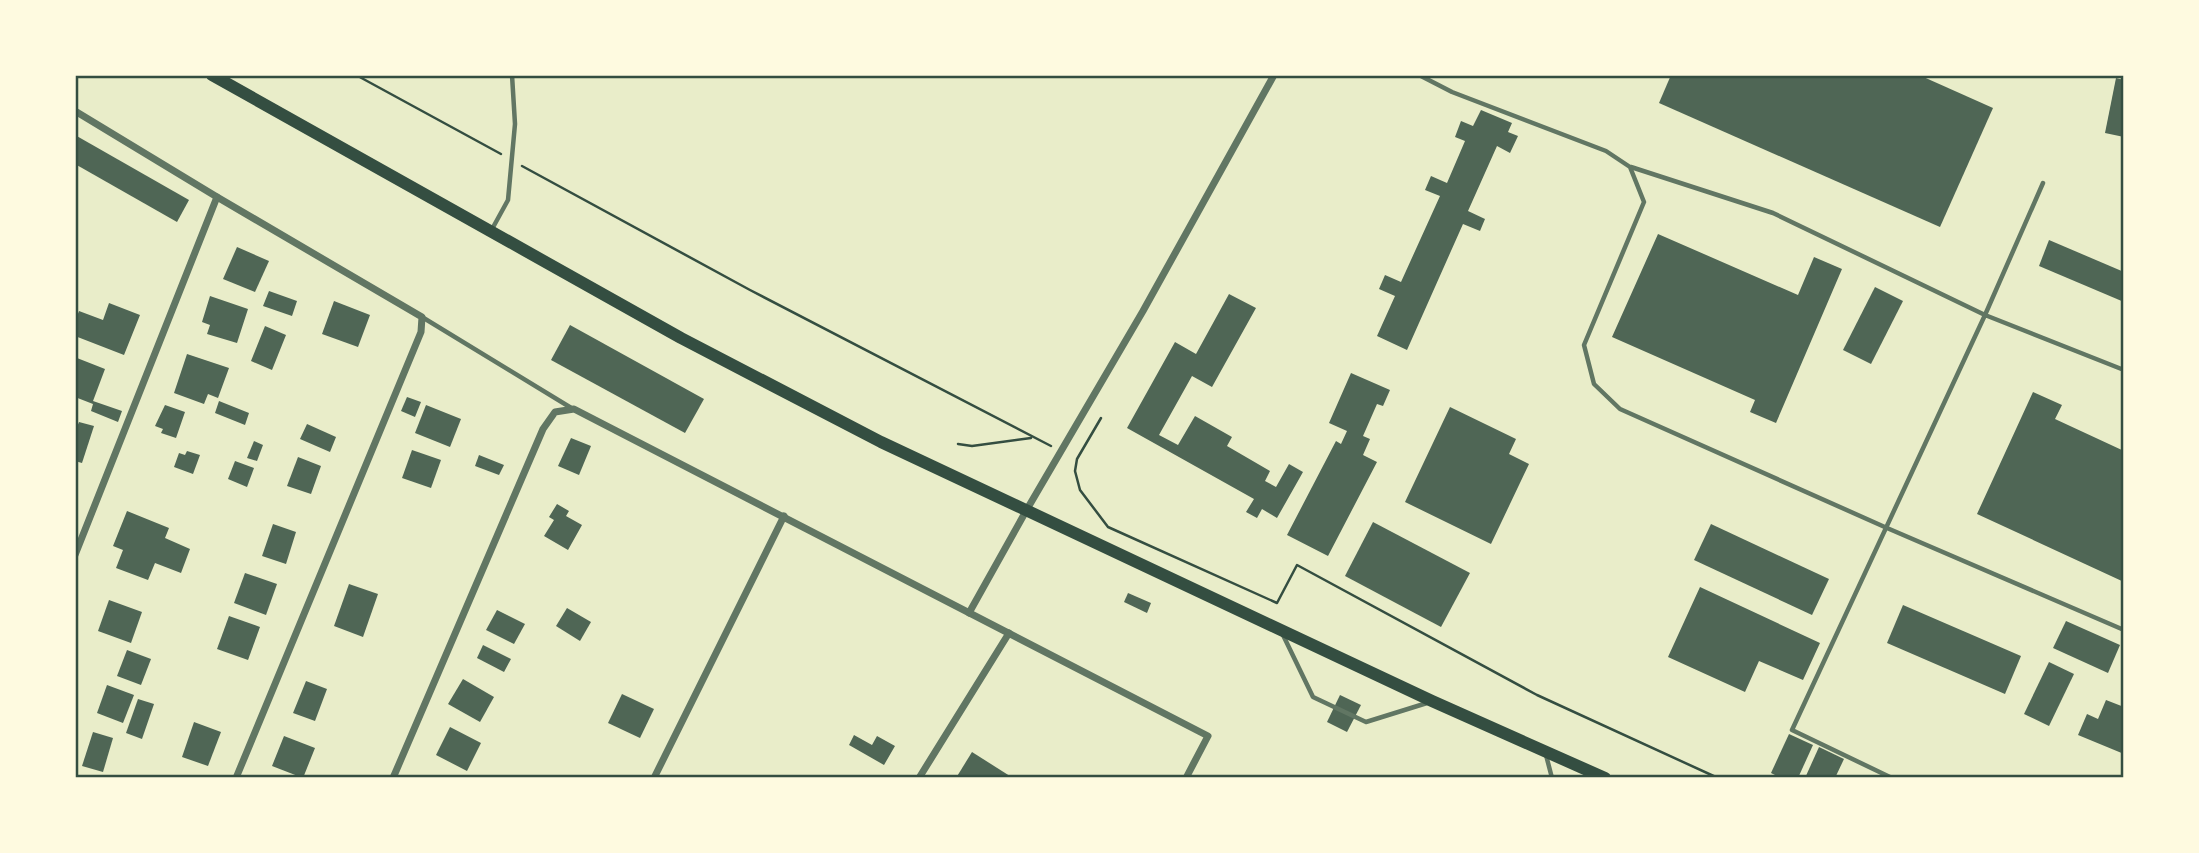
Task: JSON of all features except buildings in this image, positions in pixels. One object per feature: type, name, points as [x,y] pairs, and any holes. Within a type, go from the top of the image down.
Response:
[{"type":"main road","points":[[212,75],[693,344],[881,442],[1432,701],[1605,778]]},
{"type":"street","points":[[969,613],[1143,311],[1274,75]]},
{"type":"street","points":[[75,111],[422,317],[421,332],[236,778]]},
{"type":"street","points":[[75,555],[217,197]]},
{"type":"street","points":[[393,778],[543,429],[555,412],[574,409],[1208,736],[1186,778]]},
{"type":"street","points":[[654,778],[784,516]]},
{"type":"street","points":[[919,778],[1009,633]]},
{"type":"lane","points":[[491,231],[508,200],[515,124],[512,75]]},
{"type":"lane","points":[[1419,75],[1452,92],[1606,151],[1630,167],[1773,213],[1985,316],[2124,370]]},
{"type":"lane","points":[[1630,167],[1644,202],[1584,345],[1594,384],[1620,409],[2124,630]]},
{"type":"lane","points":[[1892,778],[1792,730],[1985,316],[2043,183]]},
{"type":"lane","points":[[422,317],[574,409]]},
{"type":"lane","points":[[1279,628],[1313,697],[1366,722],[1432,701]]},
{"type":"lane","points":[[1545,751],[1552,778]]},
{"type":"path","points":[[356,75],[750,290],[1034,438],[972,446],[958,444]]},
{"type":"path","points":[[1101,418],[1077,459],[1075,471],[1080,490],[1108,527],[1277,603],[1297,565],[1537,695],[1718,778]]}]
